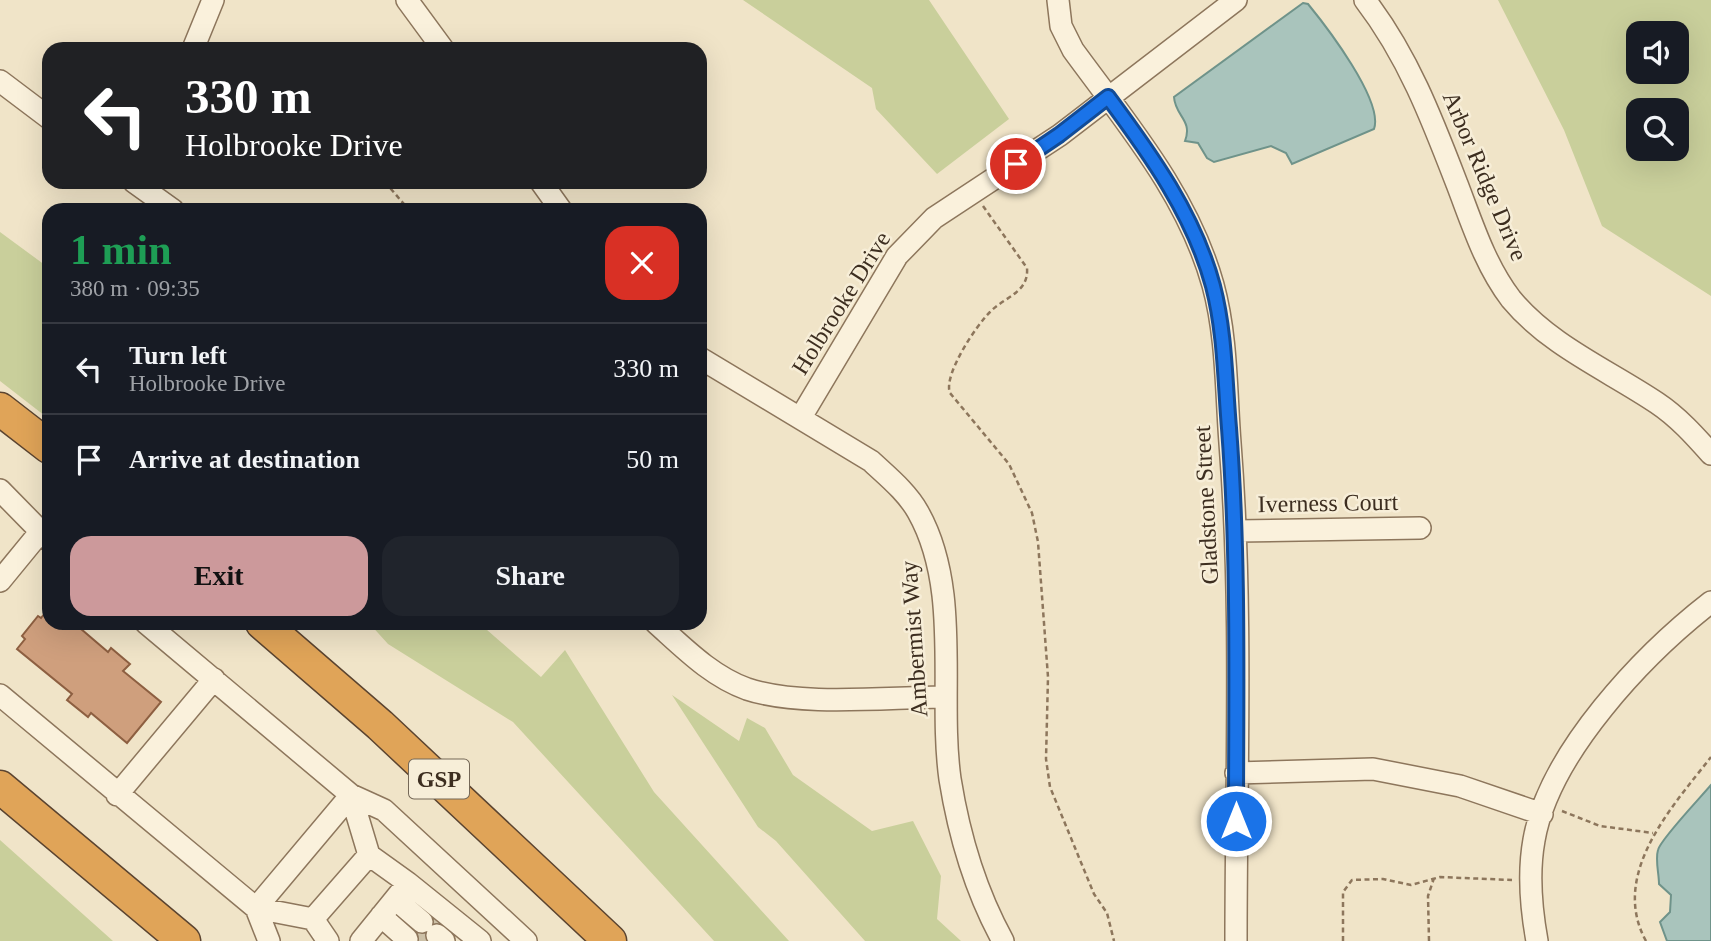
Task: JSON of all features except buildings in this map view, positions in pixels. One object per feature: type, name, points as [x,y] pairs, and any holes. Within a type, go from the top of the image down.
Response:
[{"type":"highway","points":[[0,408],[42,441]]},
{"type":"highway","name":"GSP","points":[[270,630],[427,768],[610,941]]},
{"type":"highway","points":[[0,788],[184,941]]},
{"type":"street","points":[[196,42],[213,0]]},
{"type":"street","points":[[407,0],[438,42]]},
{"type":"street","points":[[1058,0],[1061,26],[1073,50],[1108,97]]},
{"type":"street","name":"Holbrooke Drive","points":[[801,417],[897,256],[934,218],[1059,135],[1236,0]]},
{"type":"street","name":"Arbor Ridge Drive","points":[[1365,0],[1389,31],[1413,75],[1484,255],[1511,298],[1544,332],[1660,405],[1711,454]]},
{"type":"street","points":[[0,81],[42,113]]},
{"type":"street","name":"Gladstone Street","points":[[1108,97],[1171,186],[1192,228],[1213,285],[1222,336],[1237,531],[1236,941]]},
{"type":"street","points":[[144,189],[163,203]]},
{"type":"street","name":"Ambermist Way","points":[[707,362],[871,461],[895,483],[917,510],[941,571],[950,778],[974,875],[1003,941]]},
{"type":"street","points":[[0,581],[41,536],[1,498]]},
{"type":"street","name":"Iverness Court","points":[[1237,531],[1420,528]]},
{"type":"street","points":[[1537,941],[1531,907],[1534,838],[1560,773],[1586,732],[1659,644],[1711,603]]},
{"type":"street","points":[[154,630],[351,795],[384,810],[526,941]]},
{"type":"street","points":[[664,630],[704,666],[747,688],[800,698],[946,697]]},
{"type":"street","points":[[117,795],[214,679]]},
{"type":"street","points":[[0,695],[256,908],[270,941]]},
{"type":"street","points":[[1236,772],[1373,769],[1460,786],[1544,810]]},
{"type":"street","points":[[351,795],[369,856],[404,924],[480,941]]},
{"type":"street","points":[[256,908],[351,795]]},
{"type":"street","points":[[313,919],[369,856]]},
{"type":"street","points":[[256,908],[313,919],[328,941]]},
{"type":"path","points":[[391,189],[403,203]]},
{"type":"path","points":[[973,192],[1027,268],[1028,277],[1023,287],[990,311],[953,367],[947,386],[1009,464],[1032,513],[1038,542],[1047,663],[1046,759],[1050,787],[1094,894],[1107,913],[1114,941]]},
{"type":"path","points":[[1646,941],[1638,924],[1638,882],[1654,834],[1711,757]]},
{"type":"path","points":[[1544,810],[1600,826],[1654,834]]},
{"type":"path","points":[[1343,941],[1342,915],[1346,884],[1359,879],[1411,885],[1452,876],[1531,882]]},
{"type":"path","points":[[1429,941],[1428,896],[1434,878]]},
{"type":"green space","points":[[743,0],[929,0],[1009,119],[937,174],[876,109],[872,88]]},
{"type":"green space","points":[[1498,0],[1711,0],[1711,296],[1602,226],[1564,130]]},
{"type":"green space","points":[[0,232],[42,263],[42,414],[0,381]]},
{"type":"green space","points":[[375,630],[487,630],[541,677],[565,650],[654,792],[789,941],[714,941],[513,722],[388,644]]},
{"type":"green space","points":[[672,695],[739,741],[747,718],[765,728],[793,775],[872,831],[913,821],[941,876],[937,919],[961,941],[865,941],[776,841],[758,827]]},
{"type":"green space","points":[[0,840],[113,941],[0,941]]},
{"type":"water","points":[[1303,3],[1308,4],[1352,64],[1370,101],[1375,116],[1374,129],[1292,164],[1286,153],[1271,146],[1214,162],[1207,158],[1198,143],[1185,141],[1187,128],[1174,97]]},
{"type":"water","points":[[1711,785],[1711,941],[1667,941],[1660,922],[1670,912],[1671,895],[1659,884],[1658,850],[1673,828]]},
{"type":"tunnel","points":[[428,915],[442,928]]},
{"type":"tunnel","points":[[414,931],[426,941]]},
{"type":"route","points":[[1016,164],[1108,97],[1171,186],[1192,228],[1213,285],[1222,336],[1237,531],[1236,821]]}]
